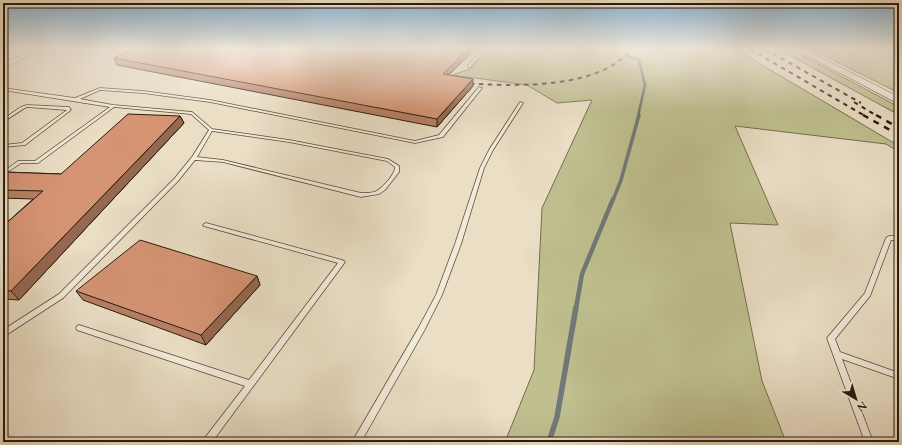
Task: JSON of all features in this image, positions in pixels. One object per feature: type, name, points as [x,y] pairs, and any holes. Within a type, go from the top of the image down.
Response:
[{"type":"street","points":[[840,70],[899,101]]},
{"type":"lane","points":[[75,100],[100,89],[143,92],[210,101],[415,142],[440,136],[480,88]]},
{"type":"lane","points":[[3,89],[113,106],[192,113],[211,130],[289,141],[388,160],[397,168],[397,172],[383,189],[377,193],[354,195],[223,161],[194,158]]},
{"type":"lane","points":[[356,442],[422,329],[439,295],[458,244],[482,168],[491,150],[521,103]]},
{"type":"lane","points":[[3,121],[27,106],[68,108],[69,110],[23,144],[3,146]]},
{"type":"lane","points":[[3,174],[20,162],[36,162],[113,106]]},
{"type":"lane","points":[[3,334],[61,296],[176,180],[194,158],[211,130]]},
{"type":"lane","points":[[206,225],[342,262],[207,442]]},
{"type":"lane","points":[[869,442],[831,338],[868,294],[889,238],[899,238]]},
{"type":"lane","points":[[79,328],[250,384]]},
{"type":"lane","points":[[837,354],[899,376]]},
{"type":"green space","points":[[468,70],[770,70],[899,146],[899,152],[886,144],[735,126],[778,225],[730,223],[762,381],[786,442],[505,442],[534,370],[542,208],[592,100],[557,103],[527,85],[452,75]]},
{"type":"green space","points":[[816,70],[829,70],[899,107],[899,115]]},
{"type":"green space","points":[[853,70],[899,70],[899,93]]},
{"type":"building","points":[[176,70],[447,70],[443,74],[473,79],[437,119]]},
{"type":"building","points":[[128,114],[180,116],[11,291],[3,290],[3,226],[43,191],[3,190],[3,172],[61,174]]},
{"type":"building","points":[[140,240],[257,276],[201,335],[76,291]]},
{"type":"waterway","points":[[638,116],[645,85],[641,70]]},
{"type":"waterway","points":[[613,200],[621,180],[639,115]]},
{"type":"waterway","points":[[576,308],[582,274],[613,199]]},
{"type":"waterway","points":[[549,442],[557,417],[576,307]]},
{"type":"railway","points":[[461,83],[504,85],[552,83],[576,79],[603,70]]},
{"type":"railway","points":[[786,70],[865,116]]},
{"type":"railway","points":[[802,70],[861,103]]},
{"type":"railway","points":[[854,102],[877,116]]},
{"type":"railway","points":[[863,115],[899,135]]},
{"type":"railway","points":[[876,115],[899,128]]}]
